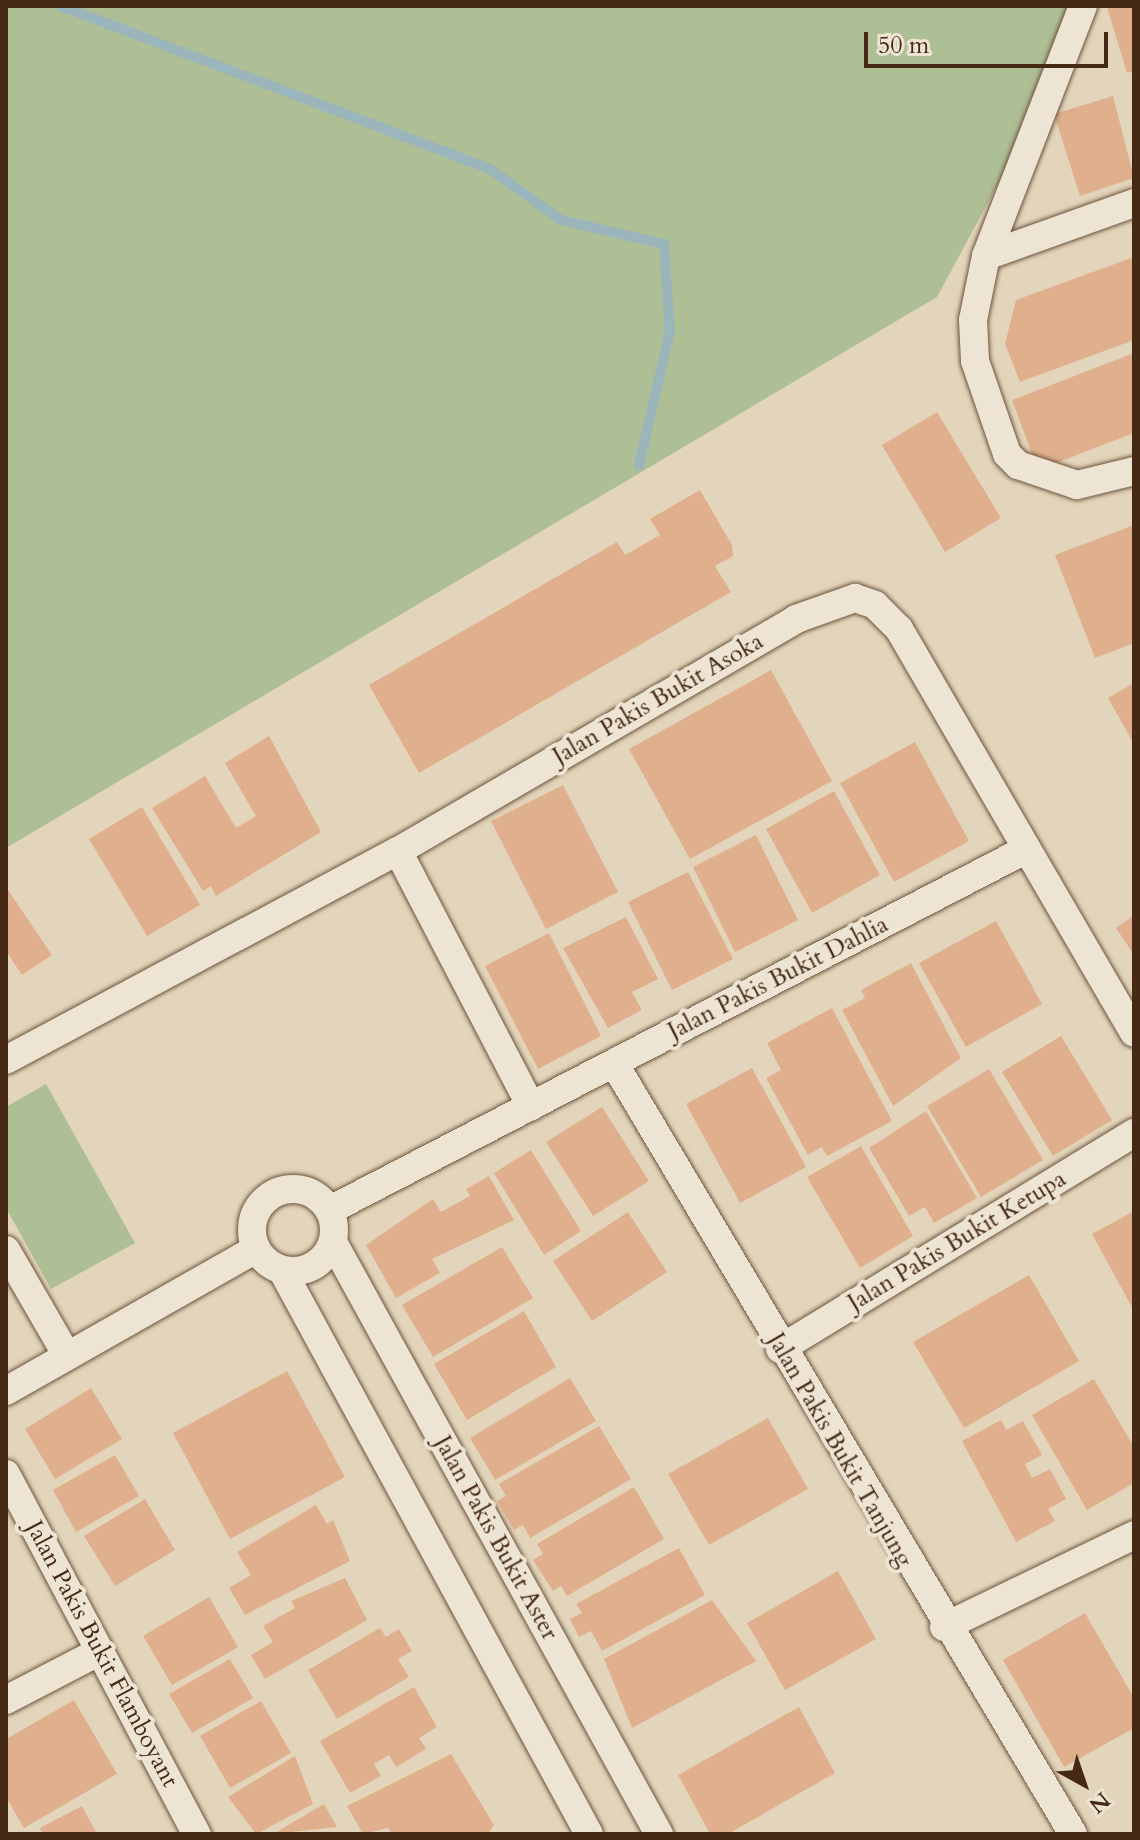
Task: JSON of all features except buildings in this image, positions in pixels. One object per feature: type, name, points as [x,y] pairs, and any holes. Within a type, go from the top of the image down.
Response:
[{"type":"street","points":[[1083,6],[986,256],[973,320],[975,361],[1007,454],[1045,478],[1105,481],[1134,471]]},
{"type":"street","points":[[986,256],[1134,203]]},
{"type":"street","name":"Jalan Pakis Bukit Asoka","points":[[6,1060],[398,851],[796,619],[855,598],[875,605],[899,629],[1025,850],[1134,1032]]},
{"type":"street","name":"Jalan Pakis Bukit Dahlia","points":[[330,1210],[1025,850]]},
{"type":"street","points":[[398,851],[531,1106]]},
{"type":"street","name":"Jalan Pakis Bukit Tanjung","points":[[614,1063],[944,1627],[1073,1834]]},
{"type":"street","name":"Jalan Pakis Bukit Ketupa","points":[[780,1349],[1134,1133]]},
{"type":"street","points":[[282,1270],[313,1267],[333,1242],[330,1210],[305,1190],[274,1194],[253,1218],[256,1249],[282,1270],[589,1834]]},
{"type":"street","name":"Jalan Pakis Bukit Aster","points":[[333,1242],[659,1834]]},
{"type":"street","points":[[6,1391],[66,1354],[256,1249]]},
{"type":"street","points":[[6,1250],[66,1354]]},
{"type":"street","name":"Jalan Pakis Bukit Flamboyant","points":[[6,1474],[197,1834]]},
{"type":"street","points":[[944,1627],[1134,1535]]},
{"type":"street","points":[[6,1700],[100,1651]]},
{"type":"green space","points":[[6,6],[1094,6],[937,297],[6,848]]},
{"type":"green space","points":[[46,1084],[135,1243],[51,1289],[6,1208],[6,1107]]},
{"type":"waterway","points":[[61,6],[490,169],[561,220],[664,244],[670,331],[639,465]]}]
